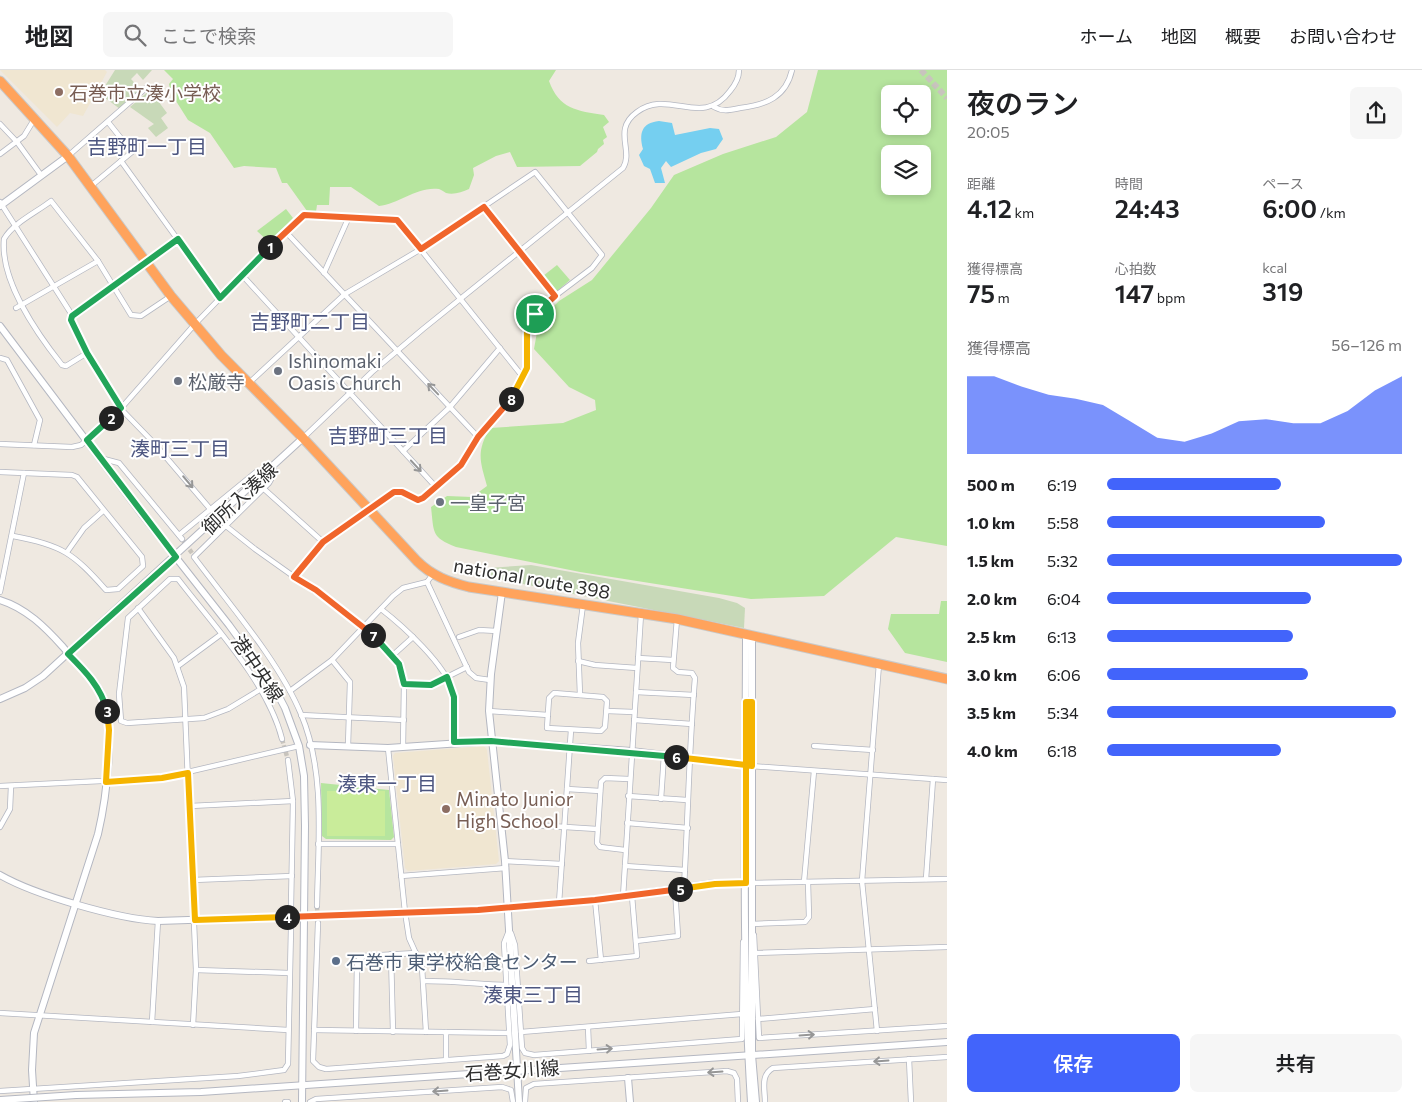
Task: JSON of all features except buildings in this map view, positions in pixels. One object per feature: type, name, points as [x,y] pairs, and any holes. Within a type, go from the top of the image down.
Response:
[{"type":"highway","name":"national route 398","points":[[0,81],[35,117],[68,156],[171,296],[195,324],[248,384],[303,438],[370,510],[430,578],[502,592],[677,619],[879,662],[947,679]]},
{"type":"street","points":[[714,107],[735,85],[738,70]]},
{"type":"street","points":[[303,438],[396,351],[624,166],[624,129],[628,120],[638,112],[657,104],[689,108],[714,107],[721,111],[755,106],[780,95],[788,85],[792,70]]},
{"type":"street","points":[[147,87],[68,156],[1,204],[55,285],[72,316],[71,320],[87,353],[121,408],[211,510]]},
{"type":"street","points":[[0,154],[24,136],[35,117]]},
{"type":"street","points":[[90,186],[132,152],[108,122]]},
{"type":"street","points":[[0,124],[17,142],[41,176]]},
{"type":"street","points":[[121,161],[220,298]]},
{"type":"street","points":[[248,384],[344,294],[421,249],[535,172],[602,255],[592,268],[535,314],[527,327],[528,360],[523,377],[511,398],[478,437],[461,465],[423,498],[418,500],[402,492],[394,492],[323,542],[294,577]]},
{"type":"street","points":[[0,267],[3,241],[16,227],[52,201],[98,261],[131,315],[141,316],[171,296]]},
{"type":"street","points":[[484,207],[555,296]]},
{"type":"street","points":[[0,444],[72,447],[87,440],[121,408],[195,324],[301,216],[397,220],[523,377]]},
{"type":"street","points":[[324,272],[348,219]]},
{"type":"street","points":[[285,231],[478,437]]},
{"type":"street","points":[[72,316],[178,239]]},
{"type":"street","points":[[87,353],[66,366],[62,365],[15,306],[98,261]]},
{"type":"street","points":[[242,275],[435,486]]},
{"type":"street","name":"港中央線","points":[[0,327],[274,688],[285,708],[299,746],[304,776],[302,1102]]},
{"type":"street","points":[[403,451],[450,407],[500,348]]},
{"type":"street","points":[[0,358],[7,360],[40,420],[34,445]]},
{"type":"street","name":"御所入湊線","points":[[0,698],[25,688],[43,676],[176,557],[303,438]]},
{"type":"street","points":[[100,458],[118,463],[181,537],[256,472],[268,471]]},
{"type":"street","points":[[274,465],[272,479],[264,489],[193,555],[290,691],[302,715],[310,745],[316,782],[317,906]]},
{"type":"street","points":[[0,472],[72,475],[78,477],[103,512],[142,557],[143,566],[118,589],[106,590],[83,564],[67,552],[44,542],[12,536]]},
{"type":"street","points":[[0,592],[24,473]]},
{"type":"street","points":[[264,489],[323,542]]},
{"type":"street","points":[[67,552],[84,528],[103,512]]},
{"type":"street","points":[[226,526],[254,549],[365,627],[392,656],[401,668],[404,684],[403,747]]},
{"type":"street","points":[[290,691],[332,660],[404,588],[430,578],[467,667],[476,678],[490,680]]},
{"type":"street","points":[[261,689],[228,710],[204,718],[186,721],[127,723],[121,721],[119,717],[119,694],[128,618],[170,579],[178,579],[261,689],[278,721],[282,739]]},
{"type":"street","points":[[502,592],[490,680],[489,712],[506,865],[519,1102]]},
{"type":"street","points":[[0,600],[29,613],[94,681],[105,704],[109,730],[103,812],[98,834],[34,1033],[34,1102]]},
{"type":"street","points":[[580,695],[578,661],[583,604]]},
{"type":"street","points":[[138,608],[178,666],[184,686],[195,920],[196,970],[193,1024]]},
{"type":"street","points":[[381,609],[413,637],[447,677],[454,697],[454,742]]},
{"type":"street","points":[[623,897],[641,613]]},
{"type":"street","points":[[677,619],[673,668],[678,672],[692,673],[695,678],[687,800],[688,828],[684,888]]},
{"type":"street","points":[[459,636],[479,630],[497,631]]},
{"type":"street","points":[[178,666],[220,635]]},
{"type":"street","points":[[749,635],[751,1102]]},
{"type":"street","points":[[392,656],[413,637]]},
{"type":"street","points":[[638,658],[674,660]]},
{"type":"street","points":[[332,660],[350,682],[348,746]]},
{"type":"street","points":[[578,661],[595,665],[637,668]]},
{"type":"street","points":[[878,1031],[862,881],[879,662]]},
{"type":"street","points":[[404,684],[431,685],[467,667]]},
{"type":"street","points":[[636,692],[694,695]]},
{"type":"street","points":[[554,693],[580,695],[603,697],[607,701],[606,727],[600,731],[547,728],[549,698],[554,693]]},
{"type":"street","points":[[607,711],[634,712]]},
{"type":"street","points":[[489,712],[548,715]]},
{"type":"street","points":[[302,715],[404,720]]},
{"type":"street","points":[[634,720],[692,724]]},
{"type":"street","points":[[560,903],[571,730]]},
{"type":"street","points":[[310,745],[388,748],[454,742],[491,741],[631,751],[749,766],[947,780]]},
{"type":"street","points":[[0,786],[162,778],[299,746]]},
{"type":"street","points":[[814,746],[873,750]]},
{"type":"street","points":[[388,748],[405,912],[409,938],[422,967],[426,1032]]},
{"type":"street","points":[[661,798],[664,755]]},
{"type":"street","points":[[288,760],[293,801],[292,907]]},
{"type":"street","points":[[750,927],[805,922],[809,916],[806,882],[814,771]]},
{"type":"street","points":[[626,850],[600,847],[597,843],[597,829],[601,782],[605,778],[630,779]]},
{"type":"street","points":[[926,879],[933,779]]},
{"type":"street","points":[[0,827],[10,809],[11,786]]},
{"type":"street","points":[[568,789],[600,791]]},
{"type":"street","points":[[628,796],[687,800]]},
{"type":"street","points":[[190,806],[293,801]]},
{"type":"street","points":[[502,823],[597,829]]},
{"type":"street","points":[[627,824],[688,828]]},
{"type":"street","points":[[318,844],[398,844]]},
{"type":"street","points":[[401,876],[506,865],[562,864]]},
{"type":"street","points":[[624,866],[685,870]]},
{"type":"street","points":[[0,875],[28,888],[76,903],[118,915],[158,921],[507,907],[623,897],[715,884],[947,879]]},
{"type":"street","points":[[193,880],[292,876]]},
{"type":"street","points":[[636,941],[678,936],[675,890]]},
{"type":"street","points":[[589,961],[637,956],[632,896]]},
{"type":"street","points":[[595,900],[601,960]]},
{"type":"street","points":[[152,1022],[158,921]]},
{"type":"street","points":[[318,923],[313,1061],[315,1065],[322,1068],[503,1056],[509,1052],[504,943],[509,929]]},
{"type":"street","points":[[750,927],[756,953],[759,1038],[947,1026]]},
{"type":"street","points":[[509,929],[515,945],[522,1048],[529,1054],[742,1039],[742,947],[750,927]]},
{"type":"street","points":[[0,1090],[279,1072],[284,1070],[288,1064],[291,928]]},
{"type":"street","points":[[756,953],[947,947]]},
{"type":"street","points":[[356,1031],[358,960],[364,956],[416,953]]},
{"type":"street","points":[[391,954],[393,1032]]},
{"type":"street","points":[[196,970],[289,973]]},
{"type":"street","points":[[424,981],[461,981],[473,984],[506,985]]},
{"type":"street","points":[[758,1019],[876,1009]]},
{"type":"street","points":[[0,1013],[288,1030]]},
{"type":"street","points":[[521,1032],[742,1014]]},
{"type":"street","points":[[588,1027],[589,1050]]},
{"type":"street","points":[[314,1030],[509,1033]]},
{"type":"street","points":[[446,1032],[446,1060]]},
{"type":"street","name":"石巻女川線","points":[[0,1100],[76,1095],[201,1092],[947,1042]]},
{"type":"street","points":[[750,1055],[756,1102]]},
{"type":"street","points":[[766,1102],[764,1079],[766,1073],[772,1068],[947,1056]]},
{"type":"street","points":[[909,1059],[911,1102]]},
{"type":"street","points":[[525,1102],[526,1088],[534,1084],[730,1072],[737,1079],[738,1102]]},
{"type":"street","points":[[628,1078],[630,1102]]},
{"type":"street","points":[[310,1102],[316,1099],[502,1087],[511,1090],[513,1102]]},
{"type":"shaded area","name":"石巻市立湊小学校","points":[[0,70],[105,70],[107,72],[83,116],[70,113],[57,127]]},
{"type":"shaded area","name":"Minato Junior High School","points":[[484,746],[487,750],[499,861],[496,864],[408,871],[405,868],[393,756],[395,753]]},
{"type":"green space","points":[[115,70],[152,70],[143,80],[137,73],[131,79],[141,90],[120,109],[100,94]]},
{"type":"green space","points":[[164,70],[556,70],[549,81],[558,98],[577,110],[604,115],[609,122],[603,127],[607,137],[603,140],[604,144],[597,152],[580,166],[517,167],[510,152],[496,156],[473,168],[474,175],[469,189],[461,192],[449,194],[439,189],[423,190],[379,206],[351,187],[330,187],[329,205],[317,205],[316,212],[307,211],[287,183],[282,183],[276,168],[244,166],[234,168],[210,133],[188,120],[171,93],[169,84],[173,79]]},
{"type":"green space","points":[[818,70],[947,70],[947,546],[896,537],[824,596],[751,599],[580,572],[456,547],[438,537],[435,533],[431,507],[447,496],[472,497],[487,486],[481,450],[490,428],[563,423],[596,410],[595,400],[569,387],[534,349],[539,321],[559,301],[592,280],[651,208],[674,175],[723,154],[776,137],[807,112]]},
{"type":"green space","points":[[150,90],[167,113],[161,118],[168,128],[156,137],[148,128],[154,124],[130,107]]},
{"type":"green space","points":[[286,209],[293,218],[270,243],[257,231]]},
{"type":"green space","points":[[557,265],[570,280],[556,292],[543,276]]},
{"type":"green space","points":[[531,565],[719,598],[737,603],[745,608],[744,628],[488,577],[488,568]]},
{"type":"green space","points":[[941,601],[947,601],[947,662],[905,653],[888,629],[891,614],[939,614]]},
{"type":"green space","points":[[321,783],[389,790],[394,837],[391,840],[326,839],[322,836]]},
{"type":"green space","points":[[327,791],[385,791],[385,836],[327,836]]},
{"type":"water","points":[[659,121],[672,123],[675,135],[710,128],[719,129],[723,139],[716,149],[701,153],[671,167],[666,161],[661,168],[665,183],[655,183],[650,169],[644,166],[639,155],[643,149],[641,139],[643,130],[648,124]]},
{"type":"tunnel","points":[[921,70],[947,98]]},
{"type":"tunnel","points":[[182,539],[192,553]]},
{"type":"tunnel","points":[[282,739],[288,760]]},
{"type":"tunnel","points":[[317,906],[318,923]]},
{"type":"tunnel","points":[[291,907],[291,928]]},
{"type":"place","name":"石巻市立湊小学校","points":[[59,92]]},
{"type":"place","name":"Ishinomaki Oasis Church","points":[[278,371]]},
{"type":"place","name":"松厳寺","points":[[178,381]]},
{"type":"place","name":"一皇子宮","points":[[440,502]]},
{"type":"place","name":"Minato Junior High School","points":[[446,809]]},
{"type":"place","name":"石巻市 東学校給食センター","points":[[336,961]]},
{"type":"district","name":"吉野町一丁目","points":[[147,146]]},
{"type":"district","name":"吉野町二丁目","points":[[310,321]]},
{"type":"district","name":"吉野町三丁目","points":[[388,435]]},
{"type":"district","name":"湊町三丁目","points":[[180,448]]},
{"type":"district","name":"湊東一丁目","points":[[387,783]]},
{"type":"district","name":"湊東三丁目","points":[[533,994]]},
{"type":"route","points":[[535,314],[530,319],[527,327],[528,360],[527,368],[520,384],[511,398],[478,437],[461,465],[421,499],[418,500],[402,492],[394,492],[323,542],[294,577],[316,590],[365,627],[399,664],[404,684],[431,685],[447,677],[454,697],[454,742],[491,741],[631,751],[746,765],[752,766],[752,702],[746,702],[746,765],[746,883],[715,884],[595,900],[478,910],[195,920],[188,773],[145,780],[106,782],[109,730],[105,704],[94,681],[68,654],[176,557],[87,440],[121,408],[103,382],[76,334],[71,320],[72,316],[178,239],[220,298],[301,216],[397,220],[421,249],[484,207],[555,296],[535,314]]}]
